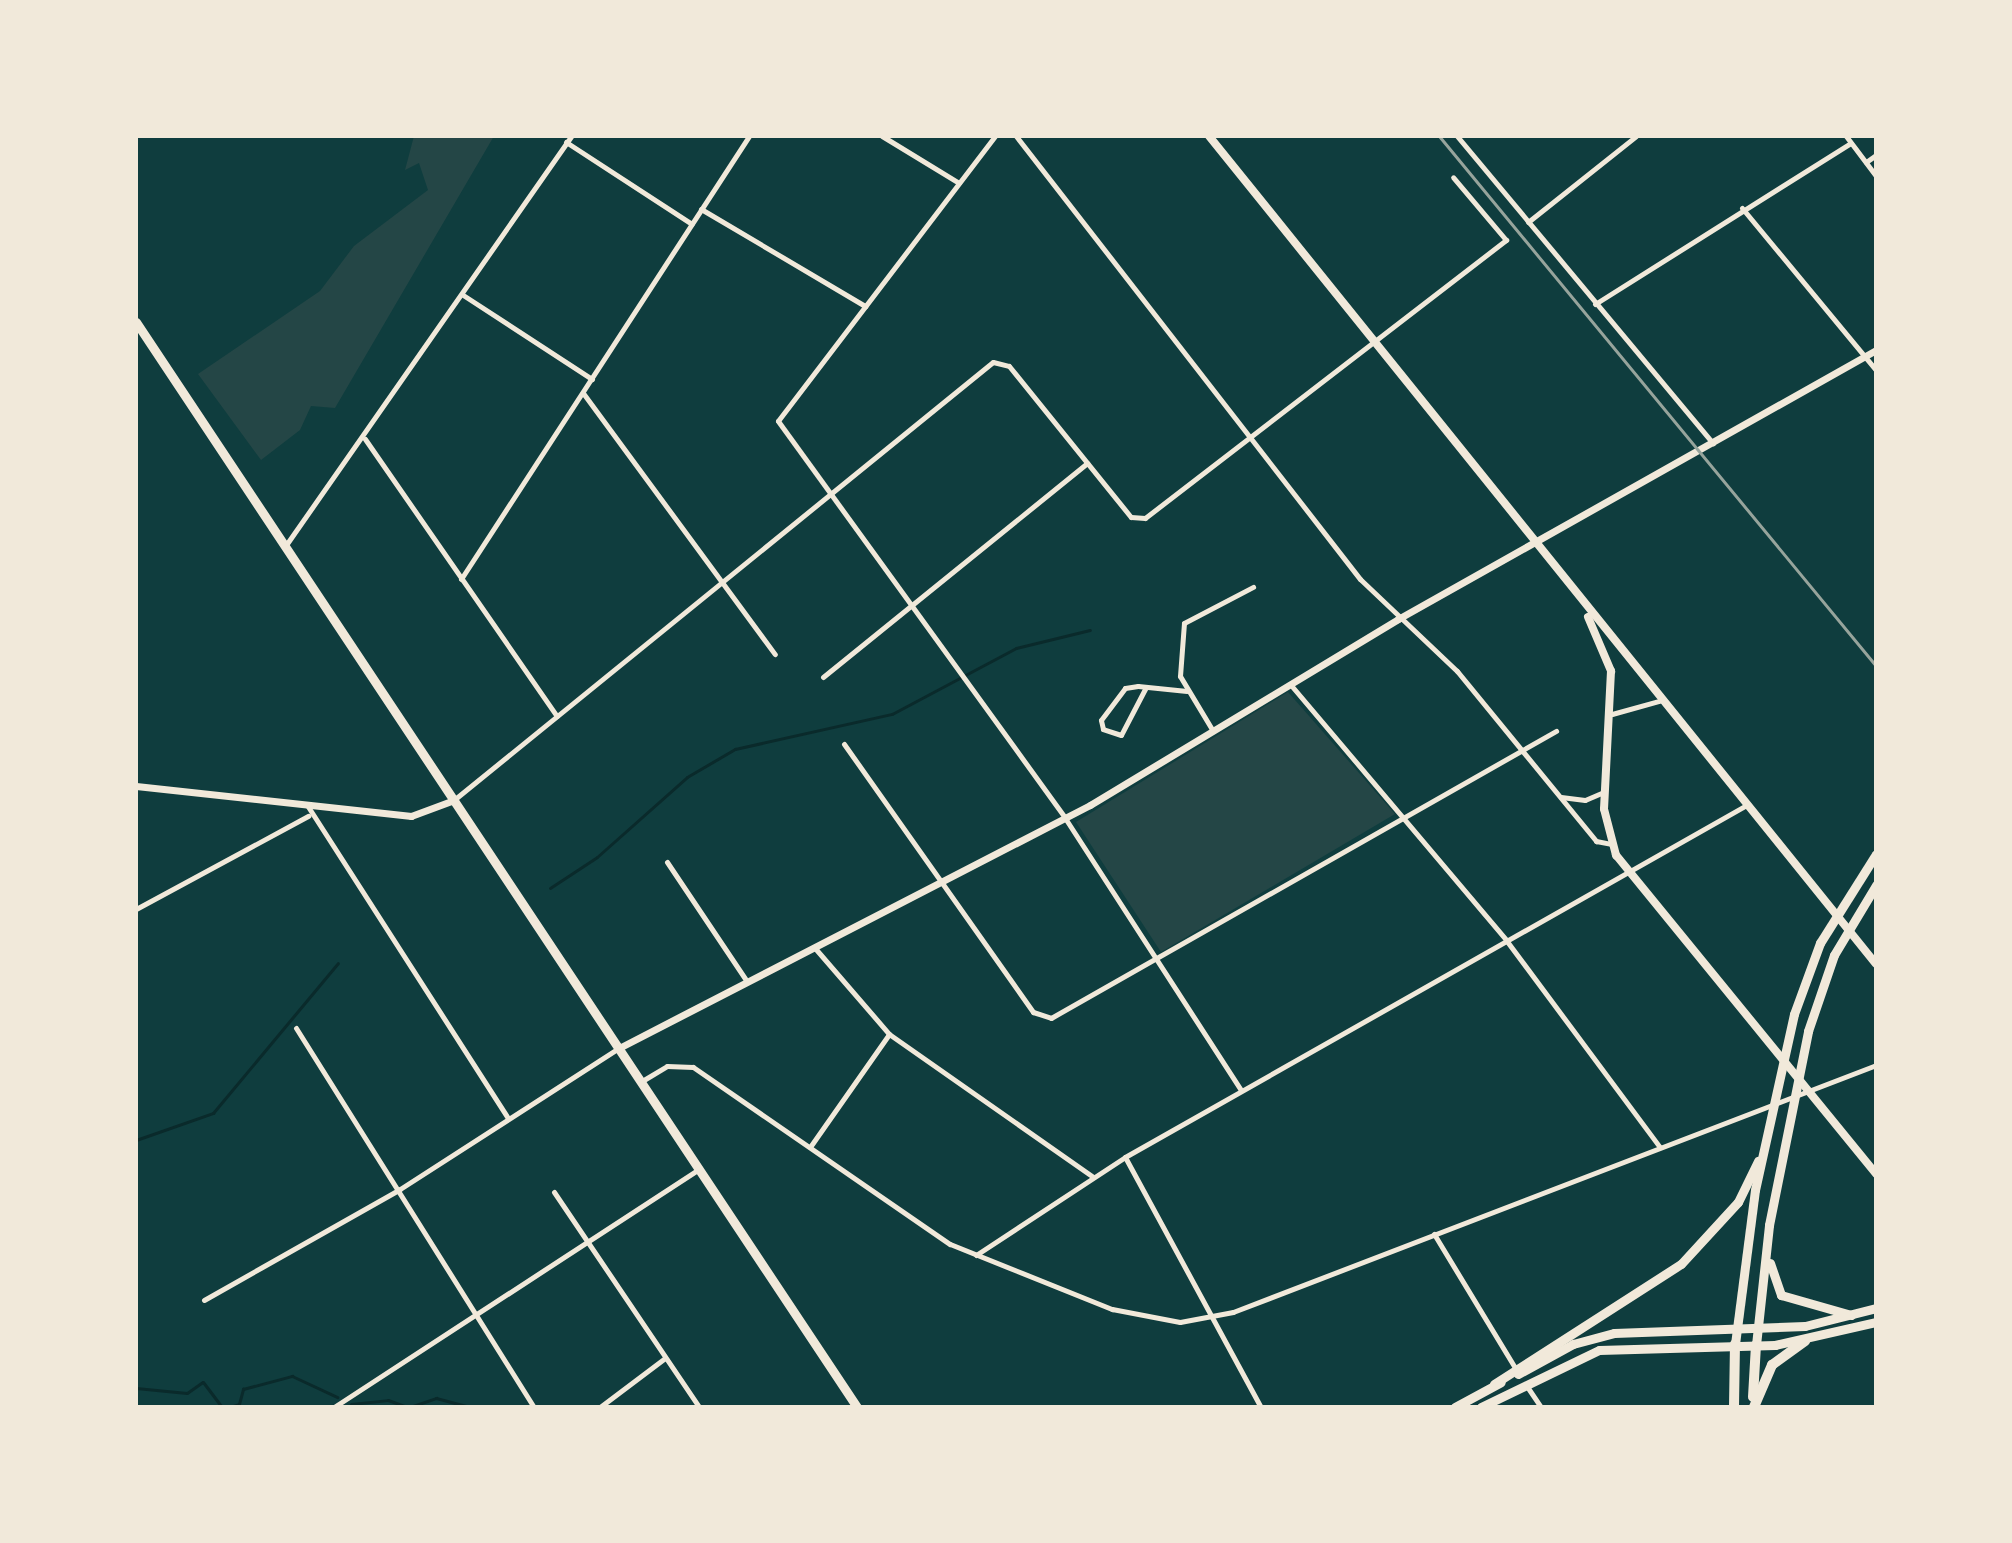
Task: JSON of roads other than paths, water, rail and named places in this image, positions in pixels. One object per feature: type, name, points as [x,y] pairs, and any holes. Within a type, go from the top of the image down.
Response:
[{"type":"highway","points":[[1754,1407],[1772,1365],[1805,1341]]},
{"type":"highway","points":[[1734,1407],[1735,1344]]},
{"type":"highway","points":[[1754,1407],[1756,1345]]},
{"type":"main road","points":[[1209,136],[1659,701],[1876,964]]},
{"type":"main road","points":[[136,322],[857,1407]]},
{"type":"main road","points":[[1573,592],[1608,660],[1612,714],[1605,791],[1611,844],[1627,872],[1876,1174]]},
{"type":"main road","points":[[1735,1344],[1764,1148],[1802,985],[1843,899],[1876,854]]},
{"type":"main road","points":[[1756,1345],[1769,1225],[1818,996],[1876,885]]},
{"type":"main road","points":[[1494,1384],[1681,1264],[1738,1202],[1764,1148]]},
{"type":"main road","points":[[1769,1225],[1773,1286],[1792,1300],[1851,1315]]},
{"type":"main road","points":[[1455,1407],[1494,1384],[1588,1339],[1757,1328],[1851,1315],[1876,1308]]},
{"type":"main road","points":[[1481,1407],[1524,1382],[1599,1350],[1805,1341],[1876,1322]]},
{"type":"street","points":[[461,579],[749,136]]},
{"type":"street","points":[[882,136],[959,183]]},
{"type":"street","points":[[995,136],[778,421],[1065,818],[1241,1090]]},
{"type":"street","points":[[1016,136],[1249,441],[1398,619],[1457,671],[1596,841],[1611,844]]},
{"type":"street","points":[[1457,136],[1713,444]]},
{"type":"street","points":[[1528,222],[1636,136]]},
{"type":"street","points":[[1846,136],[1876,176]]},
{"type":"street","points":[[285,546],[365,439],[568,139],[692,224]]},
{"type":"street","points":[[1595,304],[1742,208],[1851,143]]},
{"type":"street","points":[[1866,162],[1876,155]]},
{"type":"street","points":[[136,786],[411,816],[454,800],[997,361],[1009,366],[1137,520],[1249,441],[1506,240],[1453,177]]},
{"type":"street","points":[[1742,208],[1876,370]]},
{"type":"street","points":[[701,209],[865,306]]},
{"type":"street","points":[[463,295],[592,379]]},
{"type":"street","points":[[204,1300],[400,1189],[619,1048],[813,945],[1065,818],[1398,619],[1535,546],[1876,350]]},
{"type":"street","points":[[583,393],[775,654]]},
{"type":"street","points":[[365,439],[557,716]]},
{"type":"street","points":[[823,677],[1087,463]]},
{"type":"street","points":[[1213,731],[1188,691],[1180,668],[1186,618],[1253,587]]},
{"type":"street","points":[[1290,684],[1506,940],[1660,1147]]},
{"type":"street","points":[[1146,687],[1121,735],[1103,729],[1119,691],[1146,687],[1188,691]]},
{"type":"street","points":[[1612,714],[1659,701]]},
{"type":"street","points":[[844,744],[943,880],[1033,1012],[1045,1018],[1159,963],[1556,731]]},
{"type":"street","points":[[1555,793],[1577,801],[1605,791]]},
{"type":"street","points":[[307,805],[308,816],[508,1118]]},
{"type":"street","points":[[975,1256],[1092,1176],[1745,806]]},
{"type":"street","points":[[136,909],[308,816]]},
{"type":"street","points":[[667,862],[746,980]]},
{"type":"street","points":[[813,945],[889,1034],[1092,1176]]},
{"type":"street","points":[[296,1028],[400,1189],[534,1407]]},
{"type":"street","points":[[810,1147],[889,1034]]},
{"type":"street","points":[[641,1081],[667,1066],[693,1067],[975,1256],[1125,1313],[1211,1319],[1876,1065]]},
{"type":"street","points":[[1125,1157],[1261,1407]]},
{"type":"street","points":[[334,1407],[699,1169]]},
{"type":"street","points":[[554,1192],[699,1407]]},
{"type":"street","points":[[1434,1234],[1515,1368]]},
{"type":"street","points":[[600,1407],[665,1358]]},
{"type":"street","points":[[1524,1382],[1541,1407]]},
{"type":"waterway","points":[[550,888],[597,857],[687,777],[735,749],[892,714],[1016,648],[1090,630]]},
{"type":"waterway","points":[[136,1140],[213,1113],[338,963]]},
{"type":"waterway","points":[[230,1407],[239,1404],[243,1389],[292,1376],[337,1397]]},
{"type":"waterway","points":[[136,1388],[187,1393],[203,1382],[222,1407]]},
{"type":"waterway","points":[[410,1407],[436,1398],[469,1407]]},
{"type":"waterway","points":[[351,1404],[388,1400],[407,1407]]},
{"type":"railway","points":[[1439,136],[1876,666]]}]
